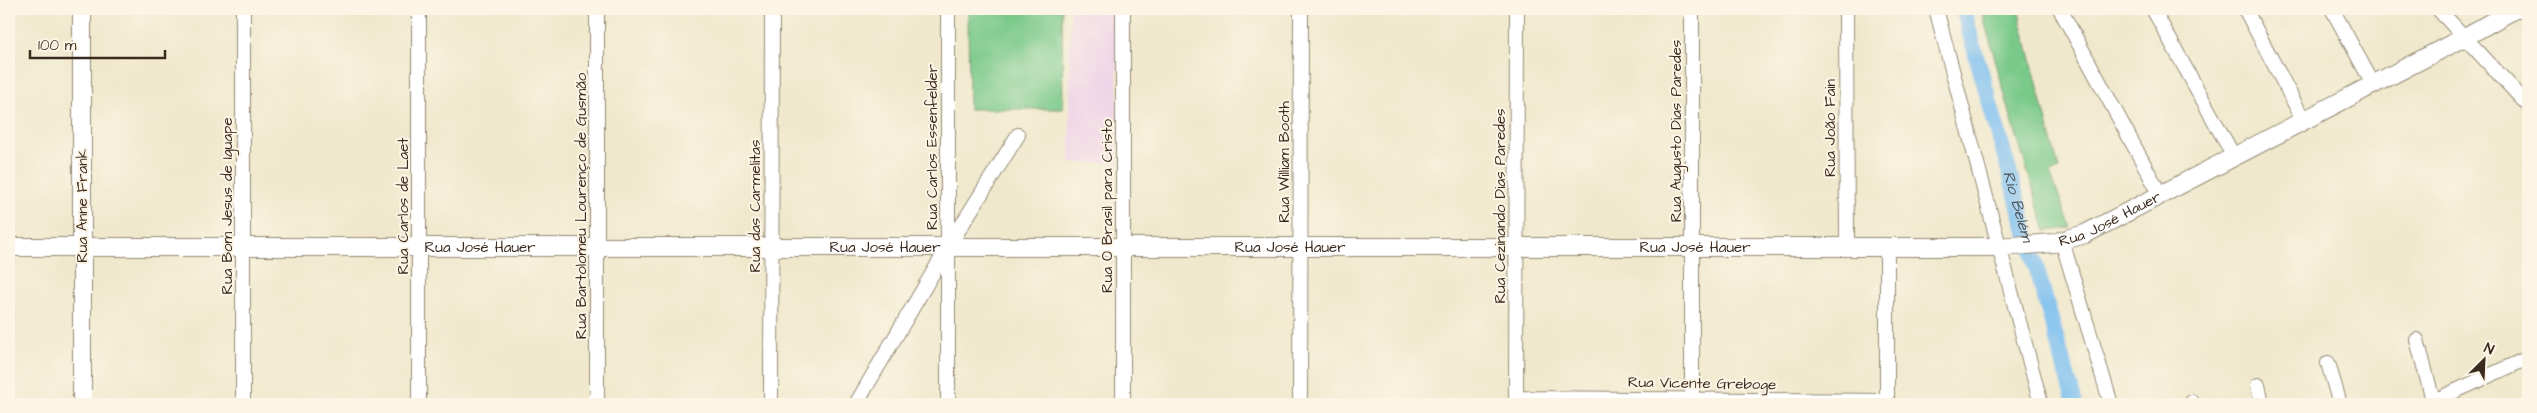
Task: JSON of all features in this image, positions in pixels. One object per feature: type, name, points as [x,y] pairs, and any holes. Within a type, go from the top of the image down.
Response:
[{"type":"main road","name":"Rua Anne Frank","points":[[82,9],[82,404]]},
{"type":"main road","name":"Rua José Hauer","points":[[9,247],[2002,247],[2058,242],[2085,234],[2233,155],[2465,37],[2515,9]]},
{"type":"street","name":"Rua Bom Jesus de Iguape","points":[[243,9],[243,404]]},
{"type":"street","name":"Rua Carlos de Laet","points":[[419,9],[419,404]]},
{"type":"street","name":"Rua Bartolomeu Lourenço de Gusmão","points":[[597,9],[597,404]]},
{"type":"street","name":"Rua das Carmelitas","points":[[771,404],[772,9]]},
{"type":"street","name":"Rua Carlos Essenfelder","points":[[948,9],[948,404]]},
{"type":"street","name":"Rua O Brasil para Cristo","points":[[1123,9],[1123,404]]},
{"type":"street","name":"Rua William Booth","points":[[1300,404],[1301,9]]},
{"type":"street","name":"Rua Cezinando Dias Paredes","points":[[1516,401],[1517,9]]},
{"type":"street","name":"Rua Augusto Dias Paredes","points":[[1692,9],[1692,402]]},
{"type":"street","name":"Rua João Fain","points":[[1846,9],[1847,247]]},
{"type":"street","points":[[1936,9],[2002,247],[2041,404]]},
{"type":"street","points":[[2060,9],[2160,194]]},
{"type":"street","points":[[2153,9],[2233,155]]},
{"type":"street","points":[[2245,9],[2303,119]]},
{"type":"street","points":[[2332,9],[2373,84]]},
{"type":"street","points":[[2438,9],[2528,105]]},
{"type":"street","points":[[856,404],[948,247],[1018,135]]},
{"type":"street","points":[[2058,242],[2110,404]]},
{"type":"street","points":[[1887,247],[1887,403]]},
{"type":"street","points":[[2417,340],[2432,403],[2528,358]]},
{"type":"street","points":[[2328,363],[2340,404]]},
{"type":"street","points":[[2258,386],[2262,404]]},
{"type":"street","name":"Rua Vicente Greboge","points":[[1516,401],[1887,403]]},
{"type":"shaded area","points":[[1070,9],[1117,9],[1118,163],[1070,163]]},
{"type":"green space","points":[[968,9],[1062,9],[1063,109],[969,109]]},
{"type":"green space","points":[[1981,9],[2018,9],[2059,169],[2050,173],[2071,228],[2046,231],[2013,124]]},
{"type":"waterway","name":"Rio Belém","points":[[1963,9],[2075,404]]}]
